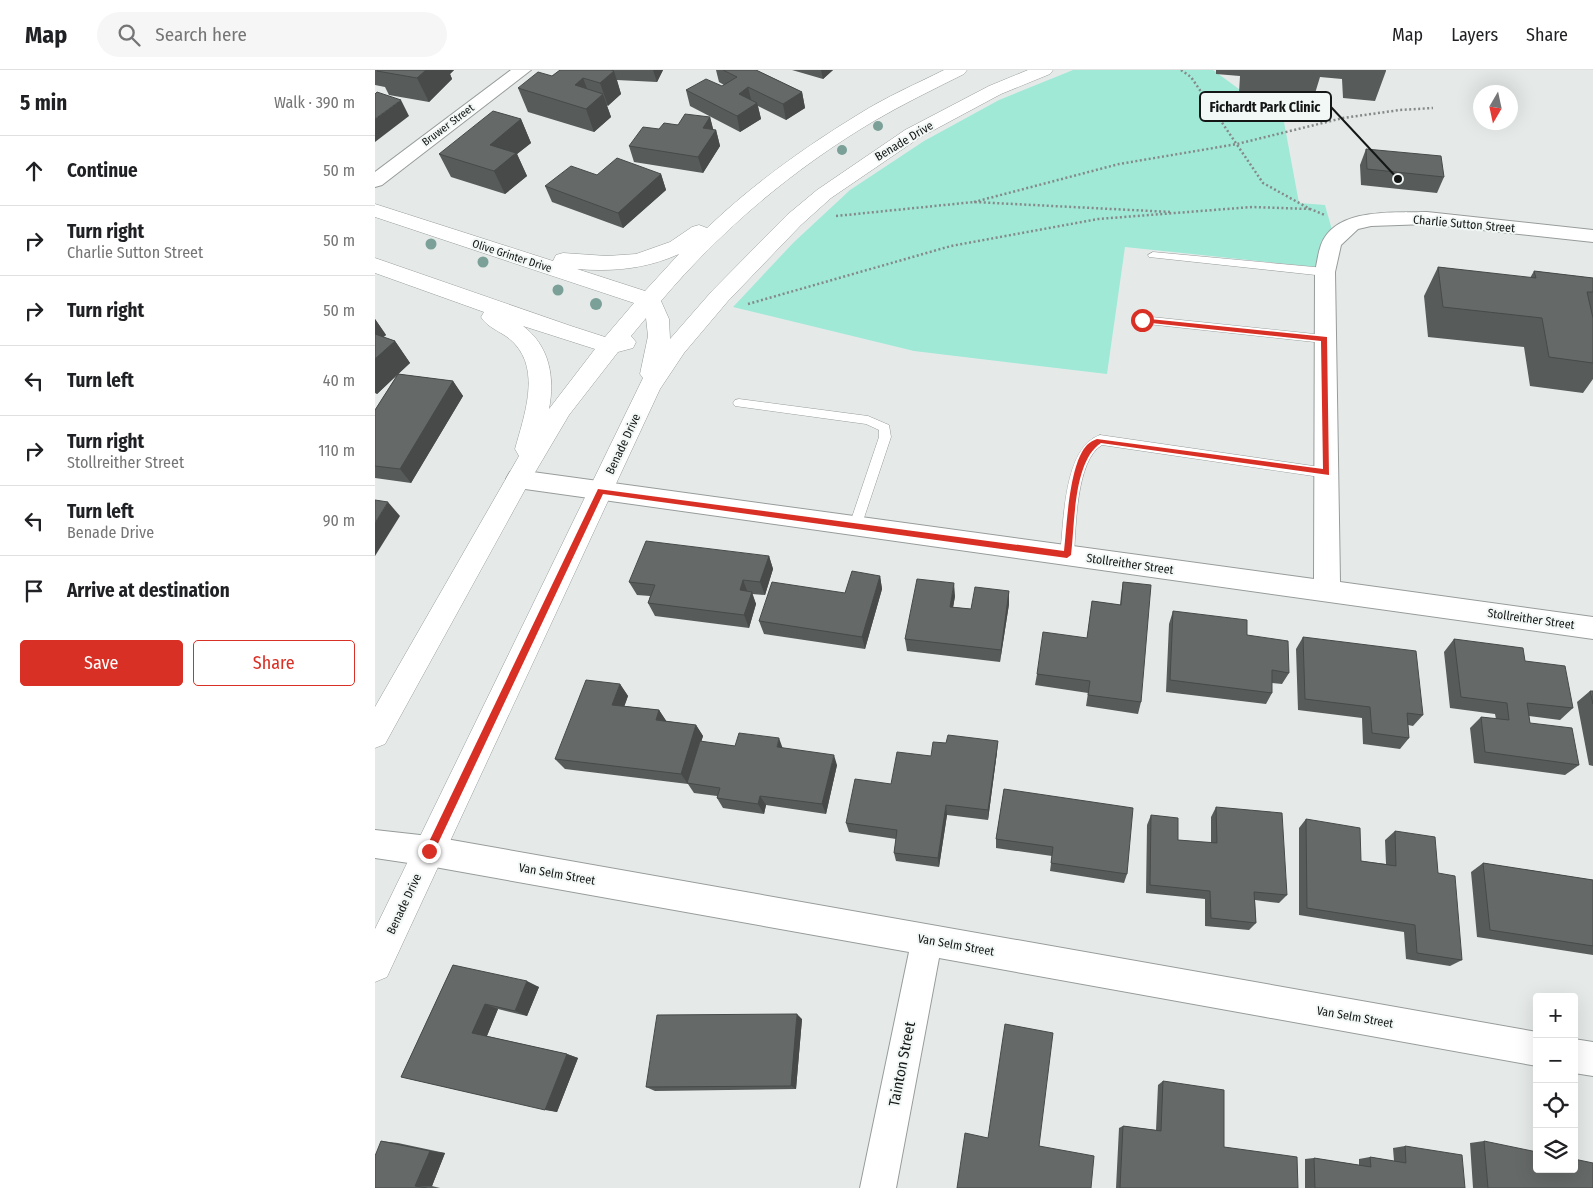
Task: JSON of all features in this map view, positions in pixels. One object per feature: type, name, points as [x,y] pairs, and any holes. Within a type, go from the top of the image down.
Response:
[{"type":"street","name":"Bruwer Street","points":[[375,181],[522,70]]},
{"type":"street","points":[[489,249],[591,265],[641,260],[677,247],[772,180],[867,117],[958,70]]},
{"type":"street","name":"Benade Drive","points":[[375,965],[650,386],[676,347],[793,220],[825,194],[912,134],[995,90],[1045,70]]},
{"type":"street","points":[[375,735],[518,479],[561,409],[610,346],[675,270],[708,237],[772,180]]},
{"type":"street","name":"Olive Grinter Drive","points":[[375,210],[649,300]]},
{"type":"street","name":"Charlie Sutton Street","points":[[1352,224],[1371,220],[1427,218],[1593,236]]},
{"type":"street","points":[[1327,591],[1325,272],[1331,244],[1341,232],[1352,224]]},
{"type":"street","points":[[375,265],[453,294],[610,346],[660,333],[702,317]]},
{"type":"street","points":[[453,294],[523,337],[537,360],[541,375],[535,416],[518,479]]},
{"type":"street","points":[[649,300],[659,318],[660,333],[650,386]]},
{"type":"street","name":"Stollreither Street","points":[[518,479],[1593,628]]},
{"type":"street","name":"Van Selm Street","points":[[375,844],[429,851],[1533,1048]]},
{"type":"street","name":"Tainton Street","points":[[878,1188],[927,940]]},
{"type":"street","points":[[1578,1057],[1593,1059]]},
{"type":"lane","points":[[1153,255],[1325,272]]},
{"type":"lane","points":[[1142,320],[1324,339]]},
{"type":"lane","points":[[739,403],[869,420],[885,428],[885,437],[855,526]]},
{"type":"lane","points":[[1067,555],[1076,480],[1084,456],[1090,447],[1100,440],[1327,473]]},
{"type":"path","points":[[1181,70],[1191,77],[1263,183],[1310,209],[1352,224]]},
{"type":"path","points":[[974,202],[1119,164],[1237,144],[1343,118],[1400,110],[1433,108]]},
{"type":"path","points":[[793,220],[974,202],[1187,212]]},
{"type":"path","points":[[702,317],[951,246],[1098,219],[1252,207],[1310,209]]},
{"type":"green space","points":[[1073,70],[1213,70],[1284,122],[1299,203],[1325,205],[1334,237],[1321,250],[1316,267],[1125,247],[1107,374],[914,351],[733,307],[793,243],[850,190],[924,141],[999,100]]},
{"type":"building","points":[[378,70],[426,70],[417,78]]},
{"type":"building","points":[[560,70],[614,71],[600,83],[583,78],[575,85],[603,94],[586,109],[518,88],[538,72],[552,76]]},
{"type":"building","points":[[723,70],[756,70],[802,92],[783,104],[748,87],[739,94],[757,103],[737,116],[686,90],[706,79],[722,86],[737,77]]},
{"type":"building","points":[[377,92],[401,100],[375,119],[375,94]]},
{"type":"building","points":[[493,111],[521,119],[490,145],[516,153],[494,171],[439,154]]},
{"type":"building","points":[[685,114],[710,117],[703,128],[716,130],[698,157],[629,146],[643,127],[659,129],[664,123],[678,125]]},
{"type":"building","points":[[1366,149],[1441,156],[1444,177],[1367,169]]},
{"type":"building","points":[[617,158],[661,174],[618,213],[545,186],[571,166],[597,175]]},
{"type":"building","points":[[1438,267],[1536,278],[1534,271],[1593,278],[1593,292],[1587,292],[1593,318],[1593,363],[1549,357],[1542,318],[1443,307]]},
{"type":"building","points":[[375,334],[395,341],[375,359]]},
{"type":"building","points":[[398,374],[453,381],[400,469],[375,466],[375,410]]},
{"type":"building","points":[[375,500],[388,502],[375,523]]},
{"type":"building","points":[[646,541],[769,556],[760,582],[743,580],[740,590],[752,592],[744,615],[648,603],[655,585],[629,582]]},
{"type":"building","points":[[852,571],[880,576],[862,637],[759,621],[772,582],[845,593]]},
{"type":"building","points":[[917,579],[954,583],[950,607],[971,609],[975,587],[1009,591],[1001,650],[905,639]]},
{"type":"building","points":[[1123,582],[1151,585],[1141,702],[1088,695],[1090,681],[1037,674],[1043,632],[1087,638],[1092,601],[1121,605]]},
{"type":"building","points":[[1173,611],[1247,620],[1247,635],[1288,641],[1289,673],[1272,670],[1272,693],[1170,680]]},
{"type":"building","points":[[1303,637],[1416,651],[1423,715],[1407,713],[1409,738],[1372,733],[1370,707],[1305,699]]},
{"type":"building","points":[[1454,639],[1523,648],[1525,661],[1565,666],[1573,708],[1527,703],[1530,723],[1572,728],[1579,765],[1485,752],[1481,717],[1509,720],[1507,703],[1461,697]]},
{"type":"building","points":[[586,680],[620,684],[612,705],[659,710],[656,720],[696,725],[681,774],[555,759]]},
{"type":"building","points":[[1590,691],[1593,691],[1593,704]]},
{"type":"building","points":[[739,733],[779,738],[777,747],[834,755],[822,804],[760,796],[758,804],[717,798],[720,788],[687,783],[700,741],[735,746]]},
{"type":"building","points":[[948,735],[998,741],[988,810],[946,805],[938,858],[894,853],[897,830],[846,823],[855,779],[891,784],[897,752],[931,756],[933,742],[946,743]]},
{"type":"building","points":[[1004,789],[1133,808],[1127,874],[1051,863],[1053,847],[996,839]]},
{"type":"building","points":[[1216,807],[1282,813],[1287,895],[1254,892],[1256,923],[1211,918],[1210,891],[1150,885],[1151,815],[1178,818],[1178,840],[1217,843]]},
{"type":"building","points":[[1306,819],[1360,828],[1361,861],[1396,866],[1395,831],[1435,837],[1438,873],[1455,876],[1462,960],[1417,953],[1415,925],[1307,908]]},
{"type":"building","points":[[1483,863],[1593,880],[1593,946],[1490,930]]},
{"type":"building","points":[[453,965],[527,981],[515,1011],[485,1004],[472,1033],[567,1054],[545,1110],[401,1077]]},
{"type":"building","points":[[797,1014],[791,1086],[646,1087],[657,1015]]},
{"type":"building","points":[[1005,1024],[1053,1033],[1039,1146],[1094,1156],[1091,1188],[957,1188],[965,1133],[988,1138]]},
{"type":"building","points":[[1163,1081],[1224,1090],[1224,1147],[1297,1157],[1298,1188],[1120,1188],[1123,1126],[1161,1131]]},
{"type":"building","points":[[381,1141],[430,1151],[415,1186],[427,1188],[375,1188],[375,1156]]},
{"type":"building","points":[[1484,1141],[1533,1151],[1533,1173],[1578,1173],[1578,1160],[1593,1163],[1593,1188],[1488,1188]]},
{"type":"building","points":[[1405,1146],[1462,1155],[1465,1188],[1315,1188],[1314,1158],[1371,1167],[1370,1157],[1406,1163]]},
{"type":"place","name":"Fichardt Park Clinic","points":[[1398,179]]},
{"type":"route","points":[[429,851],[600,491],[1067,555],[1076,480],[1084,456],[1090,447],[1100,440],[1327,473],[1324,339],[1142,320]]}]
